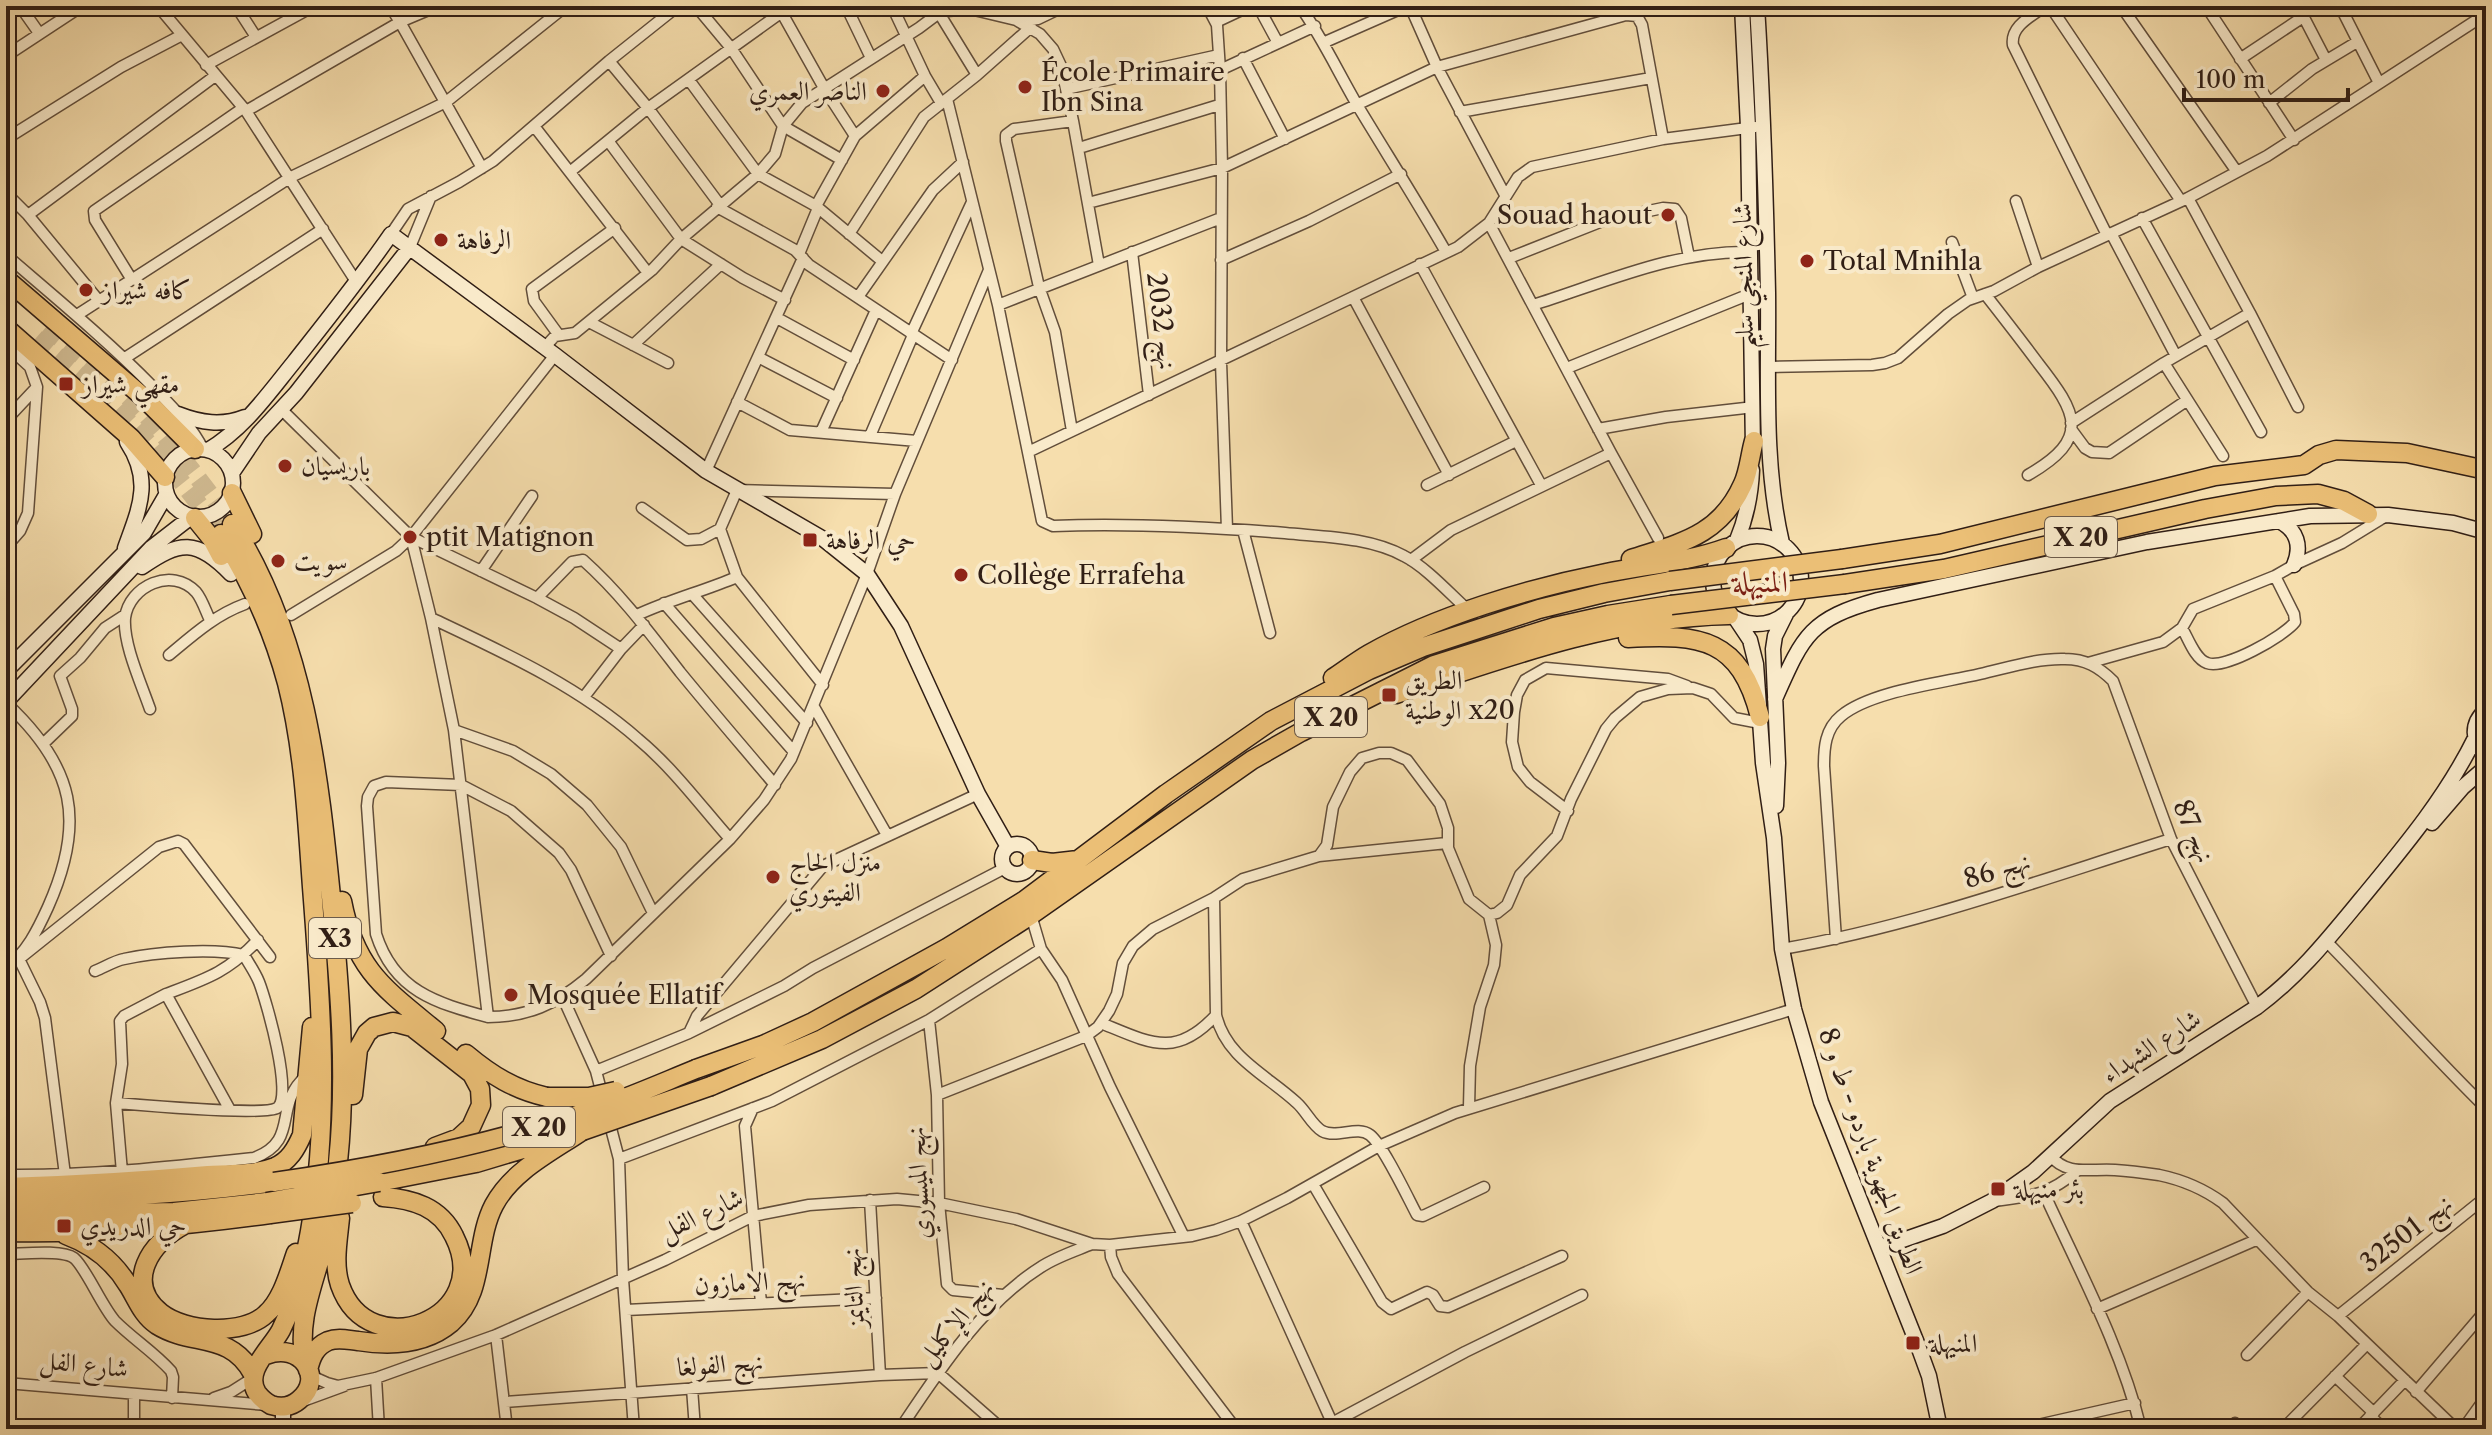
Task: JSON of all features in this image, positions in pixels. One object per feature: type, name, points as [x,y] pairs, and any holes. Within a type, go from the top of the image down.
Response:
[{"type":"highway","points":[[6,279],[202,450]]},
{"type":"highway","points":[[6,294],[41,333],[6,313]]},
{"type":"highway","points":[[6,328],[141,447],[166,486]]},
{"type":"highway","points":[[1549,586],[1694,538],[1715,525],[1729,510],[1744,482],[1754,441]]},
{"type":"highway","name":"X 20","points":[[1271,721],[1369,670],[1423,647],[1539,609],[1604,593],[1940,544],[2215,476],[2304,465],[2319,455],[2345,449],[2407,453],[2486,470]]},
{"type":"highway","points":[[232,493],[273,573],[305,658],[318,714],[321,751],[317,775]]},
{"type":"highway","name":"X 20","points":[[6,1216],[268,1208],[511,1153],[711,1086],[798,1050],[869,1015],[961,961],[1252,760],[1301,732],[1434,665],[1554,627],[1671,605],[1944,569],[2205,509],[2276,496],[2318,494],[2344,501],[2368,514]]},
{"type":"highway","points":[[193,517],[212,539],[231,574],[265,651],[286,720],[307,823]]},
{"type":"highway","name":"X3","points":[[266,1355],[283,1326],[297,1289],[312,1218],[322,1128],[319,981],[299,743],[278,654],[227,529],[257,567],[290,649],[317,775],[334,926],[341,1019],[342,1093],[338,1164],[326,1238],[303,1319],[301,1339],[307,1369]]},
{"type":"highway","name":"X 20","points":[[6,1199],[96,1198],[213,1190],[274,1182],[379,1182],[472,1145],[548,1125],[622,1099],[763,1045],[881,987],[1025,900],[1166,794],[1368,654],[1469,611],[1549,586],[1704,556],[1732,544]]},
{"type":"highway","name":"X 20","points":[[1301,732],[1355,708],[1567,639],[1705,615],[1733,617]]},
{"type":"highway","points":[[1542,647],[1652,636],[1697,639],[1729,655],[1739,666],[1753,691],[1760,720]]},
{"type":"highway","points":[[320,807],[335,857],[347,926],[356,950],[369,971],[385,989],[494,1077],[547,1097],[589,1097],[696,1069]]},
{"type":"highway","points":[[1032,860],[1052,863],[1080,859]]},
{"type":"highway","points":[[6,1187],[152,1180],[251,1172],[277,1166],[297,1148],[302,1135],[319,981]]},
{"type":"highway","points":[[6,1232],[184,1225],[268,1208],[352,1203],[379,1182],[459,1138],[476,1121],[481,1105],[480,1089],[472,1074],[403,1023],[374,1027],[361,1040],[349,1135],[338,1164],[340,1207],[337,1257],[340,1286],[355,1308],[377,1324],[391,1328],[420,1325],[433,1319],[454,1298],[462,1274],[460,1251],[451,1231],[436,1214],[379,1182]]},
{"type":"highway","points":[[48,1232],[65,1234],[98,1250],[120,1274],[141,1308],[158,1325],[187,1337],[226,1346],[246,1360],[258,1395],[283,1406],[306,1393],[307,1369],[316,1351],[328,1341],[344,1339],[403,1343],[421,1339],[452,1322],[472,1293],[487,1224],[501,1193],[525,1170],[582,1131]]},
{"type":"highway","points":[[184,1225],[171,1231],[150,1253],[144,1266],[145,1291],[151,1303],[170,1319],[227,1330],[250,1325],[276,1303],[312,1218]]},
{"type":"highway","points":[[253,1376],[256,1366],[266,1355],[283,1351],[291,1352],[307,1369]]},
{"type":"street","points":[[20,6],[39,33]]},
{"type":"street","points":[[6,56],[82,6]]},
{"type":"street","points":[[158,6],[244,110],[291,177],[357,283]]},
{"type":"street","points":[[236,6],[256,37]]},
{"type":"street","points":[[206,65],[314,6]]},
{"type":"street","points":[[390,6],[482,168]]},
{"type":"street","points":[[132,280],[95,220],[94,211],[244,110],[400,22],[438,6]]},
{"type":"street","points":[[77,315],[291,177],[446,102],[566,6]]},
{"type":"street","points":[[6,671],[152,522],[166,486],[168,469],[179,456],[202,450],[229,436],[250,416],[357,283],[408,209],[482,168],[678,6]]},
{"type":"street","points":[[696,6],[731,48],[783,126],[842,160]]},
{"type":"street","points":[[846,6],[871,58]]},
{"type":"street","points":[[892,6],[925,76],[944,101],[963,162],[998,305],[1040,518],[1047,524],[1227,529],[1341,538],[1394,551],[1411,560],[1469,611]]},
{"type":"street","points":[[1019,21],[1038,19],[1065,6]]},
{"type":"street","points":[[1207,6],[1216,22],[1220,70],[1221,362],[1227,529]]},
{"type":"street","points":[[1216,22],[1250,6]]},
{"type":"street","points":[[1258,6],[1278,43]]},
{"type":"street","points":[[1300,6],[1325,42],[1358,106],[1446,252]]},
{"type":"street","points":[[1325,42],[1409,6],[1437,67],[1505,195]]},
{"type":"street","name":"شارع المنجي سليم","points":[[1742,6],[1756,127],[1773,491],[1782,543]]},
{"type":"street","name":"شارع المنجي سليم","points":[[1732,544],[1746,519],[1751,494],[1754,441],[1750,252],[1756,127],[1757,6]]},
{"type":"street","points":[[2176,356],[2109,234],[2013,45],[2012,36],[2017,28],[2048,6],[2185,200],[2250,313],[2298,407]]},
{"type":"street","points":[[2121,6],[2237,172]]},
{"type":"street","points":[[2206,6],[2294,140]]},
{"type":"street","points":[[2340,6],[2379,83]]},
{"type":"street","points":[[615,228],[532,289],[534,301],[558,334],[572,335],[589,322],[758,174],[775,154],[783,126],[802,103],[939,13],[970,8],[1031,27],[1047,41],[1057,56],[1079,148],[1099,265]]},
{"type":"street","points":[[571,171],[648,108],[780,9],[855,136]]},
{"type":"street","points":[[2240,59],[2300,11],[2326,60]]},
{"type":"street","points":[[939,13],[977,75]]},
{"type":"street","points":[[1768,367],[1885,363],[1898,358],[1957,307],[2185,200],[2237,172],[2294,140],[2486,14]]},
{"type":"street","points":[[1088,203],[1222,168],[1437,67],[1626,15],[1637,16],[1642,25],[1663,139]]},
{"type":"street","points":[[1220,70],[1315,26]]},
{"type":"street","points":[[849,234],[919,123],[1031,27]]},
{"type":"street","points":[[6,139],[121,67],[182,35]]},
{"type":"street","points":[[2269,103],[2326,60],[2357,42]]},
{"type":"street","points":[[1066,89],[1219,55]]},
{"type":"street","points":[[1243,58],[1285,139]]},
{"type":"street","points":[[609,61],[648,108],[718,206],[801,256],[952,360]]},
{"type":"street","points":[[28,215],[215,76]]},
{"type":"street","points":[[706,471],[785,300],[817,207],[855,136],[925,76]]},
{"type":"street","points":[[1460,112],[1651,78]]},
{"type":"street","points":[[689,80],[758,174],[817,207],[882,261]]},
{"type":"street","points":[[1079,148],[1219,105]]},
{"type":"street","points":[[1072,431],[1055,332],[1039,287],[1006,135],[1014,129],[1073,121]]},
{"type":"street","points":[[534,126],[648,273]]},
{"type":"street","points":[[1028,452],[1221,362],[1469,240],[1489,223],[1518,177],[1532,167],[1663,139],[1756,127]]},
{"type":"street","points":[[609,142],[681,239],[785,300]]},
{"type":"street","points":[[858,297],[933,190],[963,162]]},
{"type":"street","points":[[1221,260],[1309,221],[1401,174]]},
{"type":"street","points":[[6,193],[99,301]]},
{"type":"street","points":[[19,959],[42,921],[62,875],[68,853],[69,805],[57,766],[44,743],[6,702],[157,542],[193,517],[214,514],[222,509],[232,493],[232,473],[249,446],[410,247],[431,196]]},
{"type":"street","points":[[2016,201],[2038,267]]},
{"type":"street","points":[[870,436],[972,202]]},
{"type":"street","points":[[1509,258],[1605,220],[1663,208],[1675,209],[1681,218],[1689,257]]},
{"type":"street","points":[[998,305],[1221,218]]},
{"type":"street","points":[[2142,218],[2261,432]]},
{"type":"street","points":[[1489,223],[1658,538]]},
{"type":"street","points":[[125,358],[323,229]]},
{"type":"street","points":[[391,234],[706,471],[822,538],[867,574],[901,626],[978,794],[1008,847]]},
{"type":"street","points":[[1952,242],[1973,298]]},
{"type":"street","name":"نهج 2032","points":[[1132,252],[1149,395]]},
{"type":"street","points":[[1533,305],[1689,257],[1750,252]]},
{"type":"street","points":[[6,255],[125,358],[192,430],[202,450],[223,459],[232,473]]},
{"type":"street","points":[[633,345],[721,264]]},
{"type":"street","points":[[1420,264],[1541,485]]},
{"type":"street","points":[[611,956],[579,884],[559,853],[511,811],[461,785],[386,782],[370,791],[367,806],[376,934],[386,957],[402,977],[441,1004],[488,1017],[524,1014],[563,998],[611,956],[730,839],[775,785],[814,707],[895,494],[989,270]]},
{"type":"street","points":[[1567,368],[1750,294]]},
{"type":"street","points":[[1985,294],[2061,391],[2070,412],[2071,426],[2060,454],[2028,475]]},
{"type":"street","points":[[1353,297],[1449,475]]},
{"type":"street","points":[[821,432],[876,310]]},
{"type":"street","points":[[2071,426],[2164,363],[2250,313]]},
{"type":"street","points":[[777,318],[854,360]]},
{"type":"street","points":[[589,322],[668,363]]},
{"type":"street","points":[[291,615],[396,551],[411,537],[550,351],[558,334]]},
{"type":"street","points":[[6,345],[30,367],[37,387],[28,513],[20,531],[6,547]]},
{"type":"street","points":[[758,357],[837,398]]},
{"type":"street","points":[[2164,363],[2223,456]]},
{"type":"street","points":[[6,420],[37,387]]},
{"type":"street","points":[[2071,426],[2085,448],[2092,452],[2109,453],[2186,401]]},
{"type":"street","points":[[737,402],[790,430],[917,441]]},
{"type":"street","points":[[1598,429],[1754,407]]},
{"type":"street","points":[[281,409],[411,537],[537,598],[621,649]]},
{"type":"street","points":[[178,414],[214,423],[250,416]]},
{"type":"street","points":[[113,422],[135,454],[142,484],[140,507],[123,554]]},
{"type":"street","points":[[1427,485],[1516,441]]},
{"type":"street","points":[[1411,560],[1442,535],[1611,453]]},
{"type":"street","points":[[166,486],[176,509],[193,517]]},
{"type":"street","points":[[737,490],[895,494]]},
{"type":"street","points":[[642,508],[687,540],[701,539],[720,529],[737,490]]},
{"type":"street","points":[[481,571],[532,496]]},
{"type":"street","name":"X 20","points":[[1775,699],[1802,642],[1841,611],[1878,600],[2147,542],[2323,515],[2388,515],[2453,523],[2486,532]]},
{"type":"street","points":[[1836,939],[1824,766],[1825,742],[1834,723],[1854,708],[1893,694],[2030,663],[2063,659],[2088,663],[2163,642],[2182,628],[2193,609],[2275,576],[2342,543],[2388,515]]},
{"type":"street","points":[[2279,521],[2291,529],[2298,543],[2294,565]]},
{"type":"street","points":[[720,529],[737,577],[823,685]]},
{"type":"street","points":[[1243,530],[1270,633]]},
{"type":"street","points":[[1760,535],[1782,543],[1797,561],[1801,576],[1800,591],[1788,612],[1763,624],[1733,617],[1715,594],[1712,582],[1718,557],[1732,544],[1760,535]]},
{"type":"street","points":[[411,537],[454,730],[488,1017]]},
{"type":"street","points":[[124,577],[162,553],[182,547],[208,555],[231,574]]},
{"type":"street","points":[[537,598],[572,562],[580,559],[612,586],[775,785]]},
{"type":"street","points":[[2182,628],[2200,659],[2212,664],[2231,660],[2279,637],[2295,622],[2275,576]]},
{"type":"street","points":[[124,577],[134,595]]},
{"type":"street","points":[[584,697],[640,620],[664,603],[737,577]]},
{"type":"street","points":[[150,709],[125,634],[125,615],[134,595],[150,584],[167,580],[183,584],[196,593],[210,620]]},
{"type":"street","points":[[693,595],[807,723]]},
{"type":"street","points":[[664,603],[794,752]]},
{"type":"street","points":[[169,655],[210,620],[245,604]]},
{"type":"street","name":"الطريق الجهوية باردو - ط و 8","points":[[1774,838],[1778,763],[1773,649],[1780,623],[1788,612]]},
{"type":"street","points":[[44,743],[72,716],[61,680],[62,673],[80,658],[105,628],[125,615]]},
{"type":"street","name":"الطريق الجهوية باردو - ط و 8","points":[[1733,617],[1744,628],[1754,651],[1763,763],[1774,838],[1782,949],[1794,1009],[1821,1102],[1929,1376],[1940,1429]]},
{"type":"street","points":[[431,618],[584,697],[653,752],[730,839]]},
{"type":"street","name":"نهج 87","points":[[2088,663],[2101,669],[2113,681],[2171,839],[2257,1007]]},
{"type":"street","points":[[1568,811],[1530,782],[1518,767],[1512,742],[1517,695],[1525,680],[1546,668],[1668,679],[1711,694],[1734,718],[1760,720]]},
{"type":"street","points":[[1489,915],[1507,905],[1520,875],[1557,836],[1578,785],[1606,729],[1615,718],[1640,697],[1668,689],[1693,688]]},
{"type":"street","points":[[814,707],[887,835]]},
{"type":"street","points":[[2413,837],[2455,775],[2475,738],[2476,722],[2486,710]]},
{"type":"street","points":[[454,730],[513,751],[551,774],[580,798],[621,847],[653,913]]},
{"type":"street","points":[[2475,738],[2486,755]]},
{"type":"street","points":[[1319,856],[1327,845],[1333,807],[1350,772],[1362,758],[1391,753],[1407,760],[1440,804],[1448,828],[1447,843],[1469,899],[1489,915],[1496,945],[1496,958],[1480,1007],[1470,1066],[1469,1107]]},
{"type":"street","points":[[2413,837],[2423,833],[2463,787],[2486,767]]},
{"type":"street","points":[[689,1033],[697,1016],[818,872],[831,862],[978,794]]},
{"type":"street","name":"شارع الشهداء","points":[[1880,1248],[1943,1226],[1992,1201],[2033,1172],[2110,1101],[2257,1007],[2296,975],[2327,942],[2413,837]]},
{"type":"street","name":"نهج 86","points":[[1782,949],[1891,926],[2171,839]]},
{"type":"street","points":[[6,967],[159,847],[173,841],[184,844],[270,957]]},
{"type":"street","points":[[1019,843],[1029,849],[1032,860],[1031,866],[1021,873],[1010,872],[1005,868],[1002,857],[1008,847],[1019,843]]},
{"type":"street","points":[[937,1095],[1095,1030],[1117,994],[1123,963],[1133,946],[1153,929],[1214,898],[1243,879],[1319,856],[1447,843]]},
{"type":"street","points":[[596,1071],[689,1033],[784,986],[1005,868]]},
{"type":"street","points":[[1214,898],[1216,1015],[1221,1032],[1240,1058],[1296,1102],[1321,1130],[1370,1135],[1417,1215],[1484,1187]]},
{"type":"street","points":[[1031,915],[1041,949],[1062,980],[1184,1237]]},
{"type":"street","points":[[122,1172],[116,1103],[122,1064],[120,1021],[166,994],[223,972],[258,940]]},
{"type":"street","points":[[2327,942],[2486,1108]]},
{"type":"street","points":[[619,1159],[772,1101],[929,1020],[1041,949]]},
{"type":"street","points":[[95,971],[121,959],[146,955],[227,951],[244,955],[266,1003],[281,1072],[283,1100],[272,1110],[116,1103]]},
{"type":"street","points":[[19,959],[45,1018],[65,1175]]},
{"type":"street","points":[[166,994],[230,1110]]},
{"type":"street","points":[[563,998],[596,1071],[619,1159],[623,1279],[634,1429]]},
{"type":"street","points":[[1092,1244],[1184,1237],[1216,1230],[1241,1221],[1313,1184],[1379,1146],[1469,1107],[1794,1009]]},
{"type":"street","points":[[1101,1023],[1158,1043],[1177,1043],[1201,1032],[1216,1015]]},
{"type":"street","name":"نهج الميسوري","points":[[929,1020],[937,1095],[939,1203],[948,1287],[1003,1295]]},
{"type":"street","points":[[6,1175],[122,1172],[254,1158],[268,1152],[280,1139],[294,1090],[308,1074]]},
{"type":"street","points":[[753,1108],[745,1126],[761,1303]]},
{"type":"street","points":[[2050,1155],[2077,1171],[2112,1170],[2161,1176],[2208,1192],[2223,1203],[2308,1292],[2338,1316],[2456,1429]]},
{"type":"street","points":[[1992,1201],[2044,1193],[2077,1171]]},
{"type":"street","points":[[1313,1184],[1382,1302],[1391,1309],[1427,1292],[1440,1306],[1448,1307],[1562,1256]]},
{"type":"street","points":[[2044,1193],[2097,1309],[2135,1403],[2141,1429]]},
{"type":"street","name":"نهج 32501","points":[[2338,1316],[2486,1197]]},
{"type":"street","name":"شارع الفل","points":[[7,1383],[283,1406],[376,1378],[496,1335],[623,1279],[753,1216],[809,1205],[870,1200],[939,1203],[1016,1219],[1092,1244]]},
{"type":"street","name":"نهج التايمز","points":[[870,1200],[880,1375]]},
{"type":"street","points":[[1241,1221],[1334,1426],[1465,1352],[1582,1295]]},
{"type":"street","points":[[2097,1309],[2256,1240]]},
{"type":"street","name":"نهج الإكليل","points":[[900,1429],[938,1373],[1003,1295],[1029,1275],[1092,1244]]},
{"type":"street","points":[[1110,1245],[1118,1274],[1236,1429]]},
{"type":"street","points":[[6,1254],[54,1254],[75,1259],[114,1320],[171,1371],[172,1398]]},
{"type":"street","points":[[2247,1355],[2308,1292]]},
{"type":"street","name":"نهج الامازون","points":[[626,1310],[876,1298]]},
{"type":"street","points":[[2416,1392],[2486,1310]]},
{"type":"street","points":[[496,1335],[507,1429]]},
{"type":"street","points":[[2283,1429],[2367,1344]]},
{"type":"street","points":[[307,1369],[327,1383],[338,1386],[350,1384]]},
{"type":"street","points":[[938,1373],[1002,1429]]},
{"type":"street","name":"نهج الفولغا","points":[[505,1402],[938,1373]]},
{"type":"street","points":[[204,1400],[231,1392],[253,1376]]},
{"type":"street","points":[[2335,1376],[2384,1429]]},
{"type":"street","points":[[376,1378],[379,1429]]},
{"type":"street","points":[[2358,1429],[2405,1380]]},
{"type":"street","points":[[7,1383],[10,1429]]},
{"type":"street","points":[[692,1388],[695,1429]]},
{"type":"street","points":[[134,1395],[134,1429]]},
{"type":"street","points":[[2463,1429],[2486,1397]]},
{"type":"street","points":[[2038,1425],[2135,1403]]},
{"type":"street","points":[[283,1406],[283,1429]]},
{"type":"tunnel","points":[[46,327],[107,377],[141,410],[182,457],[232,524]]},
{"type":"tunnel","points":[[36,338],[133,426],[173,471],[221,534]]},
{"type":"place","name":"École Primaire Ibn Sina","points":[[1025,87]]},
{"type":"place","name":"الناصر العمري","points":[[883,91]]},
{"type":"place","name":"Souad haout","points":[[1668,215]]},
{"type":"place","name":"الرفاهة","points":[[441,240]]},
{"type":"place","name":"Total Mnihla","points":[[1807,261]]},
{"type":"place","name":"کافه شيراز","points":[[86,290]]},
{"type":"place","name":"مقهي شيراز","points":[[66,384]]},
{"type":"place","name":"باريسيان","points":[[285,466]]},
{"type":"place","name":"ptit Matignon","points":[[410,537]]},
{"type":"place","name":"حي الرفاهة","points":[[810,540]]},
{"type":"place","name":"سويت","points":[[278,561]]},
{"type":"place","name":"Collège Errafeha","points":[[961,575]]},
{"type":"place","name":"الطريق الوطنية x20","points":[[1389,695]]},
{"type":"place","name":"منزل الحاج الفيتوري","points":[[773,877]]},
{"type":"place","name":"Mosquée Ellatif","points":[[511,995]]},
{"type":"place","name":"بئر منيهلة","points":[[1998,1189]]},
{"type":"place","name":"حي الدريدي","points":[[64,1226]]},
{"type":"place","name":"المنيهلة","points":[[1913,1343]]},
{"type":"district","name":"المنيهلة","points":[[1760,581]]}]
